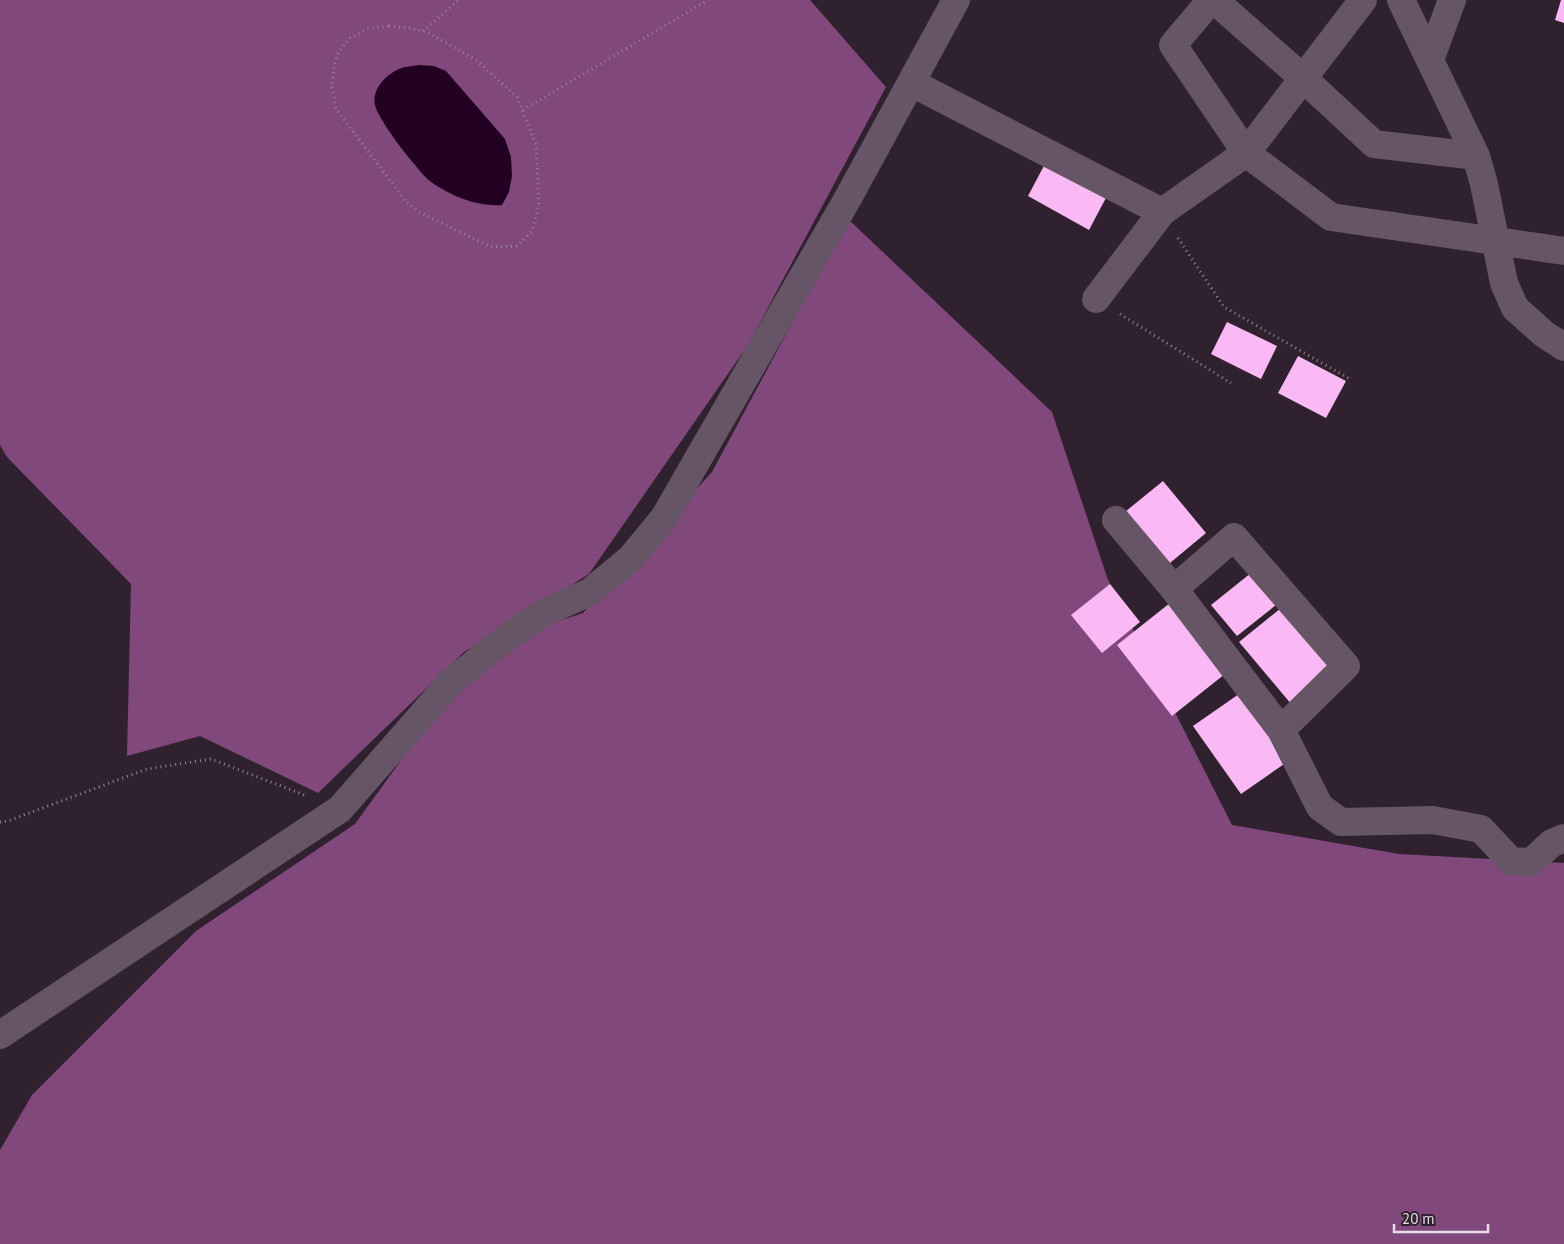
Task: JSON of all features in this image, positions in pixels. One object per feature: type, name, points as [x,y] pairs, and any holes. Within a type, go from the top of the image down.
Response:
[{"type":"street","points":[[0,1035],[340,809],[450,683],[494,647],[542,613],[590,592],[631,558],[664,518],[848,198],[956,0]]},
{"type":"street","points":[[1476,156],[1374,144],[1303,78],[1212,0],[1173,45],[1246,153],[1331,216],[1564,251]]},
{"type":"street","points":[[1096,299],[1162,212],[1246,153],[1363,0]]},
{"type":"street","points":[[1401,0],[1476,156],[1484,184],[1504,283],[1515,308],[1544,334],[1564,347]]},
{"type":"street","points":[[1430,60],[1452,0]]},
{"type":"street","points":[[912,83],[1162,212]]},
{"type":"street","points":[[1116,520],[1174,590],[1280,730],[1320,807],[1340,822],[1433,820],[1481,829],[1511,861],[1530,862],[1552,843],[1564,838]]},
{"type":"street","points":[[1174,590],[1234,537],[1346,666],[1280,730]]},
{"type":"path","points":[[423,31],[459,0]]},
{"type":"path","points":[[523,110],[708,0]]},
{"type":"path","points":[[389,26],[423,31],[476,60],[517,97],[523,110],[536,145],[539,205],[532,231],[517,246],[491,247],[419,212],[407,203],[336,108],[332,87],[334,65],[339,51],[350,38],[368,29],[389,26]]},
{"type":"path","points":[[1162,212],[1224,308],[1350,379]]},
{"type":"path","points":[[1096,299],[1231,383]]},
{"type":"path","points":[[0,822],[8,821],[147,769],[211,759],[340,809]]},
{"type":"shaded area","points":[[0,0],[810,0],[886,87],[748,345],[589,574],[464,652],[318,793],[200,736],[127,756],[131,584],[7,457],[0,445]]},
{"type":"shaded area","points":[[420,65],[434,66],[446,71],[505,139],[511,157],[512,176],[509,192],[502,205],[475,203],[449,193],[431,182],[421,173],[401,148],[380,117],[374,99],[382,81],[399,69]]},
{"type":"shaded area","points":[[848,219],[1052,412],[1108,580],[1232,825],[1399,854],[1564,863],[1564,1244],[0,1244],[0,1150],[32,1095],[196,931],[355,824],[433,716],[531,630],[583,613],[712,472]]},
{"type":"building","points":[[1561,0],[1564,0],[1564,23],[1555,20]]},
{"type":"building","points":[[1047,160],[1108,194],[1089,230],[1028,196]]},
{"type":"building","points":[[1227,322],[1277,346],[1261,379],[1211,354]]},
{"type":"building","points":[[1298,356],[1346,381],[1326,418],[1278,393]]},
{"type":"building","points":[[1163,481],[1206,533],[1164,568],[1120,516]]},
{"type":"building","points":[[1251,573],[1276,605],[1237,636],[1211,605]]},
{"type":"building","points":[[1110,584],[1140,622],[1102,653],[1071,615]]},
{"type":"building","points":[[1170,603],[1225,674],[1172,716],[1117,645]]},
{"type":"building","points":[[1281,608],[1333,671],[1292,705],[1239,642]]},
{"type":"building","points":[[1239,694],[1287,762],[1241,794],[1193,726]]}]
